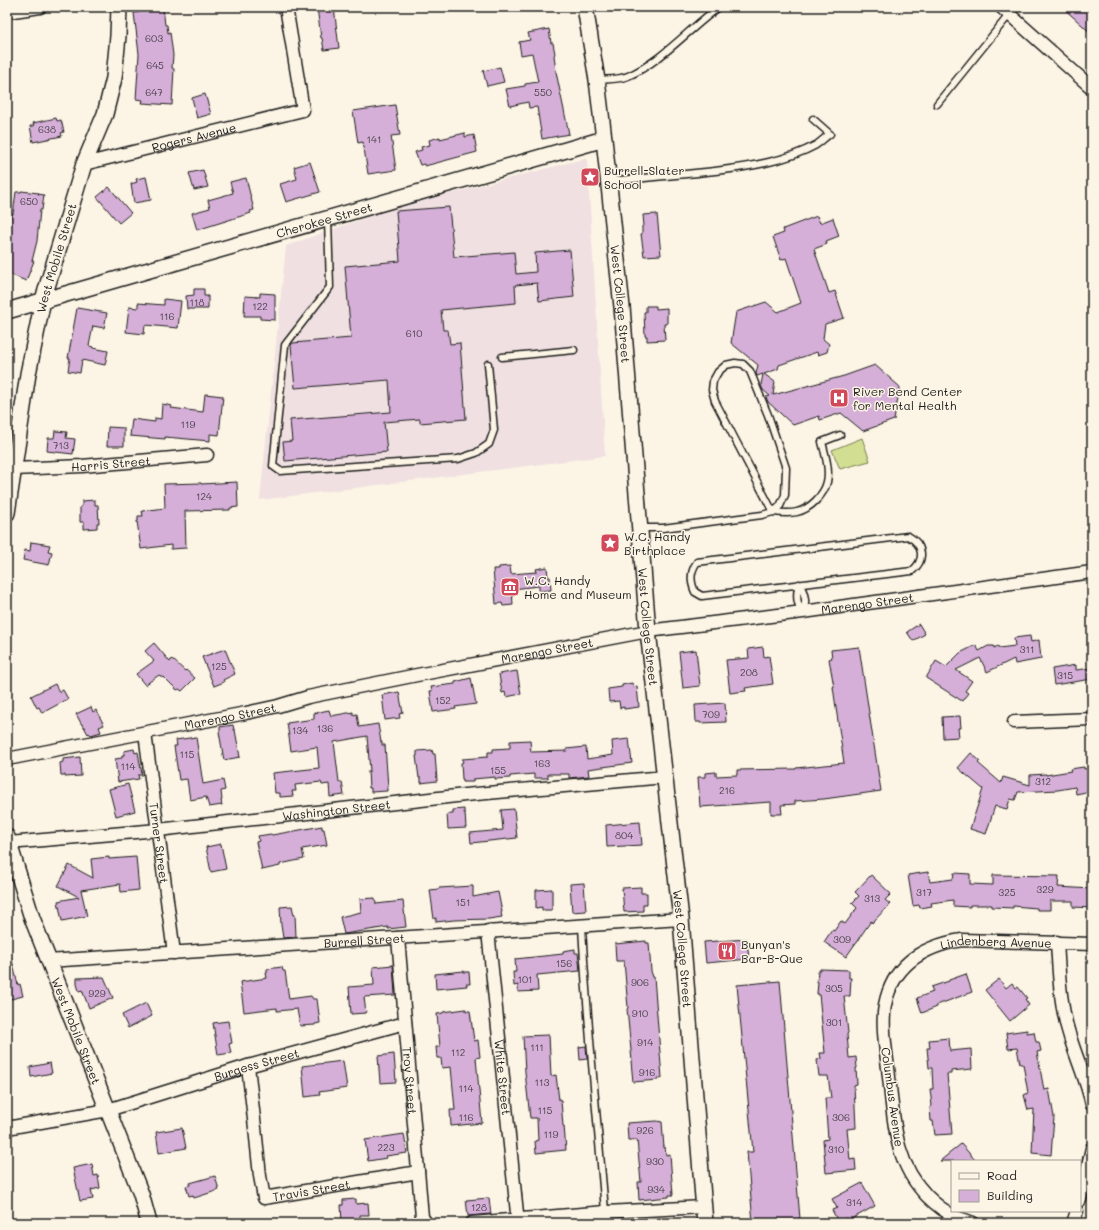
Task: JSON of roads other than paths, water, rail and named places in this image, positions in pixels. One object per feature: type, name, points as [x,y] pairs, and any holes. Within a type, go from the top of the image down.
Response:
[{"type":"street","points":[[7,12],[40,7]]},
{"type":"street","name":"West Mobile Street","points":[[7,513],[28,374],[43,300],[84,164],[105,114],[114,78],[120,7]]},
{"type":"street","name":"Rogers Avenue","points":[[84,164],[303,110],[286,7]]},
{"type":"street","name":"West College Street","points":[[585,7],[597,80],[622,307],[648,631],[681,919],[705,1223]]},
{"type":"street","points":[[1005,11],[1092,88]]},
{"type":"street","name":"Cherokee Street","points":[[7,311],[604,140]]},
{"type":"street","name":"Harris Street","points":[[14,469],[82,466],[207,455]]},
{"type":"street","name":"Marengo Street","points":[[7,759],[246,713],[278,706],[308,697],[648,631],[803,612],[1092,572]]},
{"type":"street","points":[[1014,722],[1092,719]]},
{"type":"street","name":"Turner Street","points":[[145,733],[174,953]]},
{"type":"street","name":"Washington Street","points":[[8,840],[158,830],[465,795],[665,777]]},
{"type":"street","name":"West Mobile Street","points":[[8,840],[32,918],[141,1194],[148,1223]]},
{"type":"street","name":"Burrell Street","points":[[48,961],[681,919]]},
{"type":"street","name":"White Street","points":[[488,931],[518,1221]]},
{"type":"street","name":"Troy Street","points":[[398,938],[422,1217],[426,1223]]},
{"type":"street","name":"Lindenberg Avenue","points":[[905,964],[918,954],[932,948],[947,942],[962,940],[1092,944]]},
{"type":"street","points":[[1057,942],[1062,1006],[1070,1037],[1088,1086],[1092,1105]]},
{"type":"street","name":"Columbus Avenue","points":[[905,964],[889,990],[885,1005],[884,1021],[895,1131],[898,1146],[911,1176],[920,1188],[943,1209],[956,1217],[973,1223]]},
{"type":"street","name":"Burgess Street","points":[[7,1128],[108,1110],[248,1066],[405,1023]]},
{"type":"street","name":"Travis Street","points":[[248,1066],[260,1176],[264,1198],[418,1172]]},
{"type":"street","points":[[1081,1196],[1092,1148]]},
{"type":"street","points":[[472,1223],[606,1218],[704,1207]]},
{"type":"street","points":[[1073,1223],[1077,1212]]},
{"type":"lane","points":[[708,7],[710,14]]},
{"type":"lane","points":[[597,80],[626,77],[646,66],[719,7]]},
{"type":"lane","points":[[936,104],[1005,11]]},
{"type":"lane","points":[[608,181],[749,167],[768,162],[817,145],[830,134],[813,119]]},
{"type":"lane","points":[[328,219],[330,287],[285,345],[273,466],[280,471],[458,459],[476,453],[489,444],[494,430],[488,364]]},
{"type":"lane","points":[[502,357],[574,350]]},
{"type":"lane","points":[[639,528],[663,528],[762,515],[773,512],[780,506],[785,495],[786,468],[768,415],[750,371],[743,364],[735,363],[726,365],[718,372],[713,381],[712,390],[715,401],[773,512]]},
{"type":"lane","points":[[773,512],[784,514],[798,512],[812,504],[822,493],[827,482],[828,470],[822,442],[840,435]]},
{"type":"lane","points":[[908,536],[916,540],[920,547],[921,557],[918,567],[912,571],[800,584],[702,596],[695,592],[691,584],[690,576],[693,568],[698,562],[705,561],[908,536]]},
{"type":"lane","points":[[800,584],[797,592],[798,607],[803,612]]},
{"type":"lane","points":[[582,926],[594,1092],[605,1191],[606,1218]]},
{"type":"place","name":"Burrell-Slater School","points":[[590,177]]},
{"type":"place","name":"River Bend Center for Mental Health","points":[[839,398]]},
{"type":"place","name":"W.C. Handy Birthplace","points":[[610,543]]},
{"type":"place","name":"W.C. Handy Home and Museum","points":[[510,587]]},
{"type":"place","name":"Bunyan's Bar-B-Que","points":[[727,951]]}]
